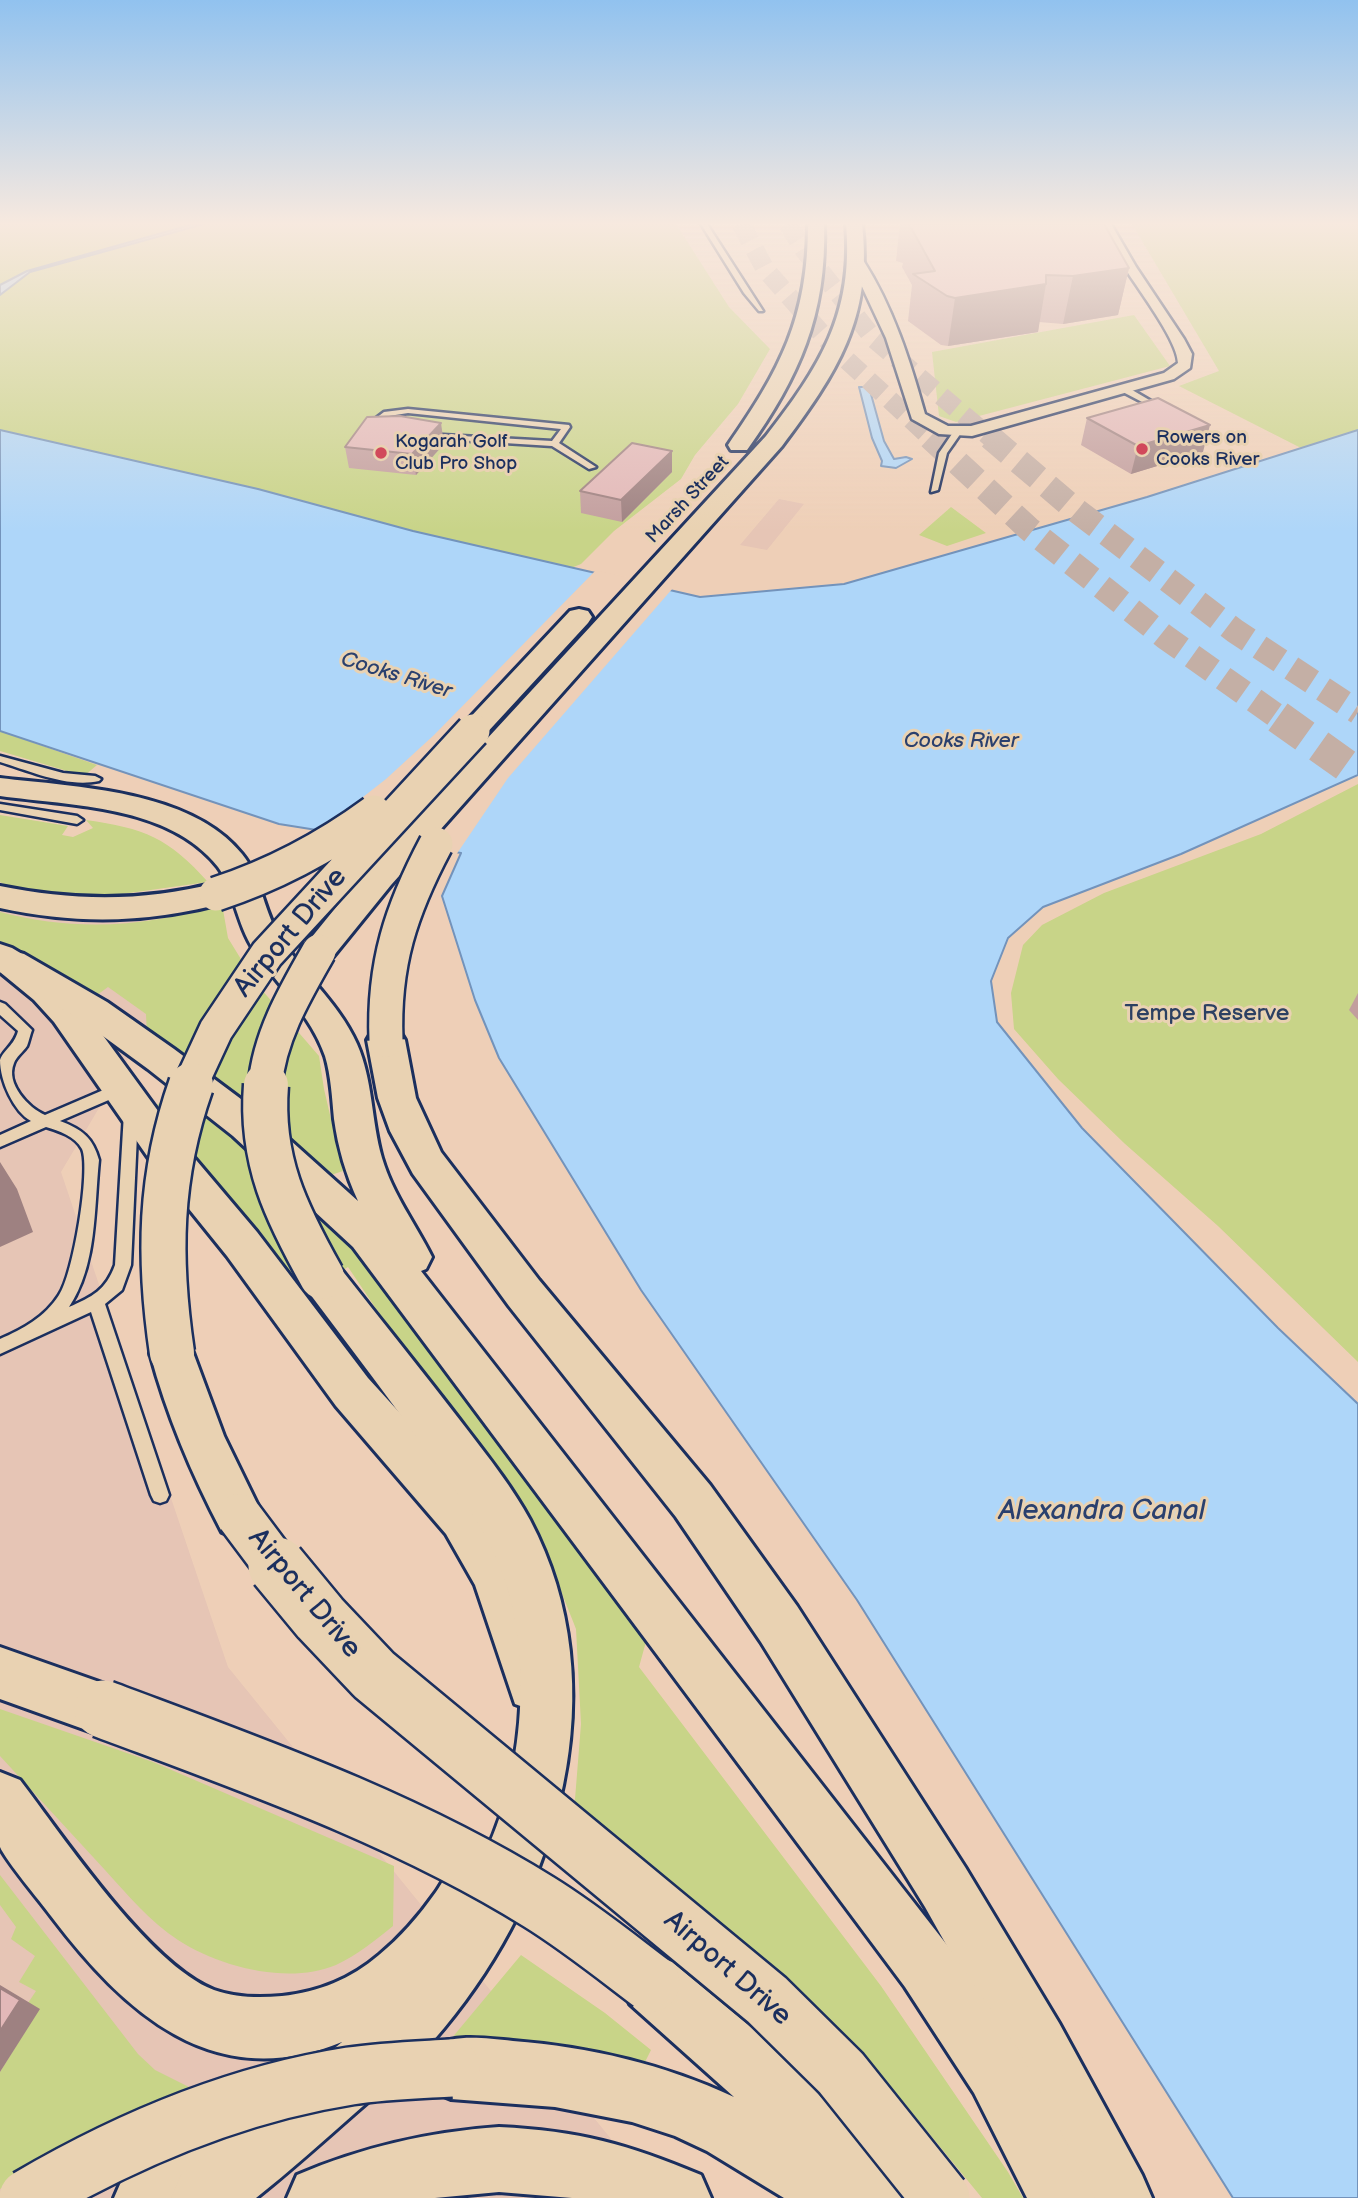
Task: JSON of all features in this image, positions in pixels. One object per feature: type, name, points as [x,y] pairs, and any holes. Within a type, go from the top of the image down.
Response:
[{"type":"main road","name":"Marsh Street","points":[[691,498],[751,430],[780,386],[805,327]]},
{"type":"main road","name":"Marsh Street","points":[[489,735],[692,531],[774,441],[820,378],[833,355],[844,327]]},
{"type":"main road","name":"Marsh Street","points":[[489,735],[597,598],[666,525]]},
{"type":"main road","points":[[0,897],[44,906],[102,910],[176,904],[216,894],[280,870],[333,842],[400,793],[489,735]]},
{"type":"main road","points":[[489,735],[462,801],[406,904],[397,927],[385,980],[383,1005],[386,1040],[397,1098],[410,1131],[427,1163],[524,1293],[693,1501],[779,1623],[945,1886],[1037,2045],[1119,2198]]},
{"type":"main road","points":[[204,2198],[246,2166],[393,2038],[449,1972],[497,1895],[516,1855],[530,1814],[544,1741],[547,1670],[542,1624],[531,1585],[505,1523],[439,1428],[322,1277],[295,1231],[271,1171],[264,1106],[266,1074],[274,1040],[295,991],[319,951],[489,735]]},
{"type":"main road","name":"Airport Drive","points":[[489,735],[265,955],[218,1026],[198,1067],[181,1109],[169,1154],[162,1202],[162,1301],[187,1408],[211,1464],[239,1517],[277,1570],[319,1620],[373,1675],[767,2000],[841,2073],[941,2198]]},
{"type":"main road","points":[[0,787],[154,812],[201,834],[230,860],[240,876],[263,938],[336,1038],[345,1060],[363,1163],[385,1217],[595,1531]]},
{"type":"main road","points":[[6,959],[94,1012],[161,1059],[256,1132],[368,1235],[926,1966],[996,2071],[1062,2198]]},
{"type":"main road","points":[[0,1800],[109,1941],[170,1999],[193,2013],[219,2023],[265,2029],[296,2026],[351,2007],[390,1984],[415,1963],[461,1909],[486,1869],[520,1809],[544,1741],[499,1583],[476,1537],[454,1507],[353,1393],[253,1258],[155,1138],[79,1028],[55,1000],[6,959]]},
{"type":"main road","points":[[0,1673],[302,1784],[435,1846],[537,1902],[594,1938],[731,2051],[789,2107],[870,2198]]},
{"type":"main road","points":[[147,2198],[393,2038]]},
{"type":"main road","points":[[28,2198],[131,2144],[229,2108],[336,2078],[450,2068],[538,2074],[655,2097],[721,2123],[793,2164],[839,2198]]},
{"type":"main road","points":[[320,2198],[423,2165],[492,2159],[554,2162],[602,2172],[678,2198]]},
{"type":"street","name":"Marsh Street","points":[[891,327],[900,349],[918,416],[939,429],[957,433]]},
{"type":"street","points":[[957,433],[1176,373],[1186,361],[1169,327]]},
{"type":"lane","points":[[1124,389],[1147,401]]},
{"type":"lane","points":[[382,432],[374,427],[379,419],[395,412],[408,411],[566,427],[554,444]]},
{"type":"lane","points":[[934,490],[943,453],[957,433]]},
{"type":"lane","points":[[409,435],[554,444],[592,467]]},
{"type":"lane","points":[[0,759],[72,778],[89,781],[95,779]]},
{"type":"lane","points":[[0,807],[77,820]]},
{"type":"lane","points":[[0,1007],[25,1030],[25,1037],[6,1060],[4,1069],[5,1078],[18,1104],[30,1114],[85,1140],[92,1160],[79,1268],[73,1287],[57,1310],[29,1334]]},
{"type":"lane","points":[[0,1141],[47,1121],[126,1096],[123,1265],[116,1285],[96,1302],[0,1347]]},
{"type":"lane","points":[[96,1302],[160,1495]]},
{"type":"shaded area","points":[[779,499],[804,504],[767,550],[740,545]]},
{"type":"shaded area","points":[[0,848],[194,948],[61,1172],[228,1667],[659,2198],[0,2198]]},
{"type":"green space","points":[[0,327],[748,327],[770,349],[738,404],[695,455],[681,479],[614,531],[581,564],[571,568],[413,531],[258,489],[0,430]]},
{"type":"green space","points":[[1071,327],[1142,327],[1170,366],[956,422],[939,416],[932,352]]},
{"type":"green space","points":[[1193,327],[1358,327],[1358,430],[1301,448],[1179,386],[1219,371]]},
{"type":"green space","points":[[951,507],[986,533],[947,546],[919,535]]},
{"type":"green space","points":[[0,731],[97,765],[84,776],[0,751]]},
{"type":"green space","name":"Tempe Reserve","points":[[1358,784],[1358,1362],[1218,1226],[1124,1143],[1058,1079],[1014,1029],[1011,993],[1023,945],[1042,925],[1104,893],[1261,834]]},
{"type":"green space","points":[[0,815],[68,826],[62,835],[73,837],[93,828],[86,820],[140,832],[168,845],[208,882],[122,894],[87,894],[84,901],[9,887],[0,882]]},
{"type":"green space","points":[[222,904],[228,938],[255,982],[319,1056],[343,1171],[325,1177],[286,1136],[242,1100],[147,1036],[146,1014],[108,987],[93,998],[0,942],[0,912],[56,922],[111,924],[166,918]]},
{"type":"green space","points":[[176,1094],[227,1129],[335,1228],[368,1266],[489,1432],[647,1638],[639,1667],[881,1986],[1023,2198],[982,2198],[859,2048],[793,1989],[570,1819],[575,1799],[581,1724],[576,1629],[548,1558],[502,1474],[389,1328],[348,1267],[302,1294],[147,1110]]},
{"type":"green space","points":[[0,1709],[153,1762],[394,1866],[393,1926],[359,1952],[336,1965],[317,1971],[276,1973],[255,1970],[195,1950],[168,1933],[139,1907],[0,1756]]},
{"type":"green space","points":[[0,1875],[138,2054],[155,2070],[199,2092],[32,2168],[0,2189],[0,2072],[39,2009],[28,2003],[36,1991],[19,1982],[35,1956],[11,1939],[16,1927],[0,1905]]},
{"type":"green space","points":[[521,1955],[605,2013],[651,2050],[643,2066],[441,2059],[451,2039]]},
{"type":"water","points":[[859,387],[869,387],[884,441],[894,459],[912,459],[896,468],[881,466],[882,461],[872,438]]},
{"type":"water","points":[[0,430],[258,489],[413,531],[700,597],[844,584],[1147,497],[1358,430],[1358,775],[1181,854],[1043,907],[1008,938],[991,981],[997,1022],[1082,1128],[1278,1328],[1358,1404],[1358,2198],[1233,2198],[857,1600],[641,1290],[499,1058],[475,1000],[442,896],[461,853],[279,824],[0,731]]},
{"type":"pier","points":[[596,570],[673,588],[508,778],[456,855],[317,833],[386,779],[434,735]]},
{"type":"building","points":[[1158,398],[1210,425],[1138,446],[1087,418]]},
{"type":"building","points":[[400,416],[441,423],[412,454],[345,447],[367,417]]},
{"type":"building","points":[[632,443],[672,451],[621,500],[580,491]]},
{"type":"building","points":[[0,1988],[20,2000],[0,2031]]},
{"type":"tunnel","points":[[816,327],[837,351],[932,439]]},
{"type":"tunnel","points":[[864,327],[874,339],[992,439]]},
{"type":"tunnel","points":[[930,437],[1029,529],[1165,637],[1281,719]]},
{"type":"tunnel","points":[[990,437],[1077,511],[1235,631],[1358,712]]},
{"type":"tunnel","points":[[1278,717],[1358,774]]},
{"type":"place","name":"Rowers on Cooks River","points":[[1142,449]]},
{"type":"place","name":"Kogarah Golf Club Pro Shop","points":[[381,453]]},
{"type":"water label","name":"Cooks River","points":[[396,676]]},
{"type":"water label","name":"Cooks River","points":[[961,742]]},
{"type":"water label","name":"Alexandra Canal","points":[[1102,1512]]}]
